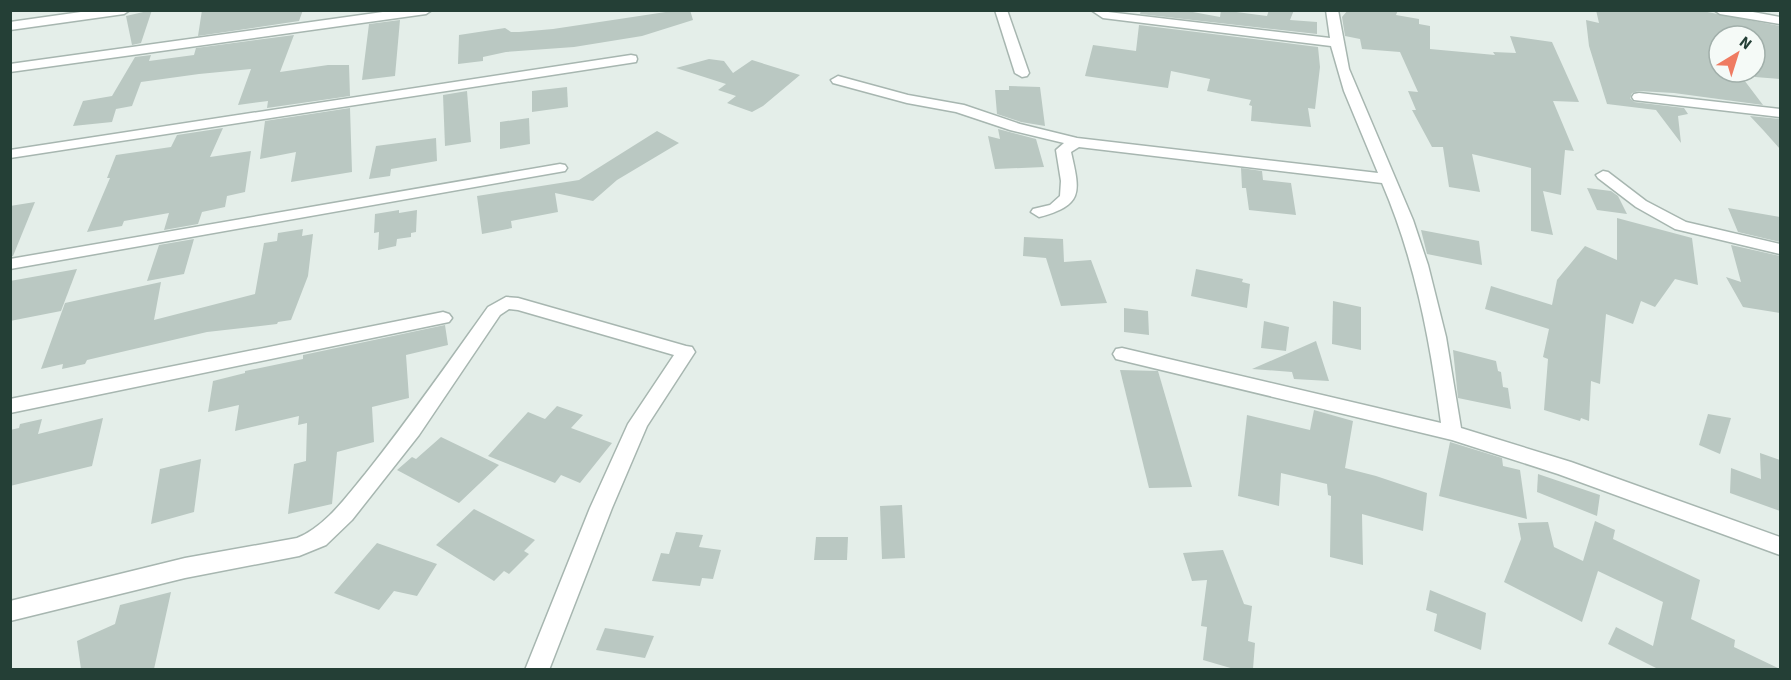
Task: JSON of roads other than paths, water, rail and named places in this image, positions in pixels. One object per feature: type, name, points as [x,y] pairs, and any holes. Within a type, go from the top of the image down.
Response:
[{"type":"street","points":[[10,26],[124,10]]},
{"type":"street","points":[[10,68],[426,10]]},
{"type":"street","points":[[1001,10],[1022,73]]},
{"type":"street","points":[[1097,10],[1103,14],[1337,43]]},
{"type":"street","points":[[1332,10],[1342,66],[1363,126],[1389,179],[1413,241],[1427,291],[1444,375],[1452,433]]},
{"type":"street","points":[[1720,10],[1780,21]]},
{"type":"street","points":[[10,154],[631,59]]},
{"type":"street","points":[[838,80],[907,99],[959,108],[1015,128],[1077,142],[1389,179]]},
{"type":"street","points":[[1639,97],[1780,113]]},
{"type":"street","points":[[1039,212],[1057,207],[1066,200],[1070,185],[1063,150],[1077,142]]},
{"type":"street","points":[[10,264],[560,168]]},
{"type":"street","points":[[1603,175],[1641,204],[1681,226],[1780,249]]},
{"type":"street","points":[[10,611],[185,568],[299,547],[318,539],[344,514],[412,430],[494,311],[506,303],[519,304],[686,352],[638,424],[601,508],[537,669]]},
{"type":"street","points":[[10,406],[444,318]]},
{"type":"street","points":[[1122,354],[1452,433],[1564,468],[1780,546]]}]
